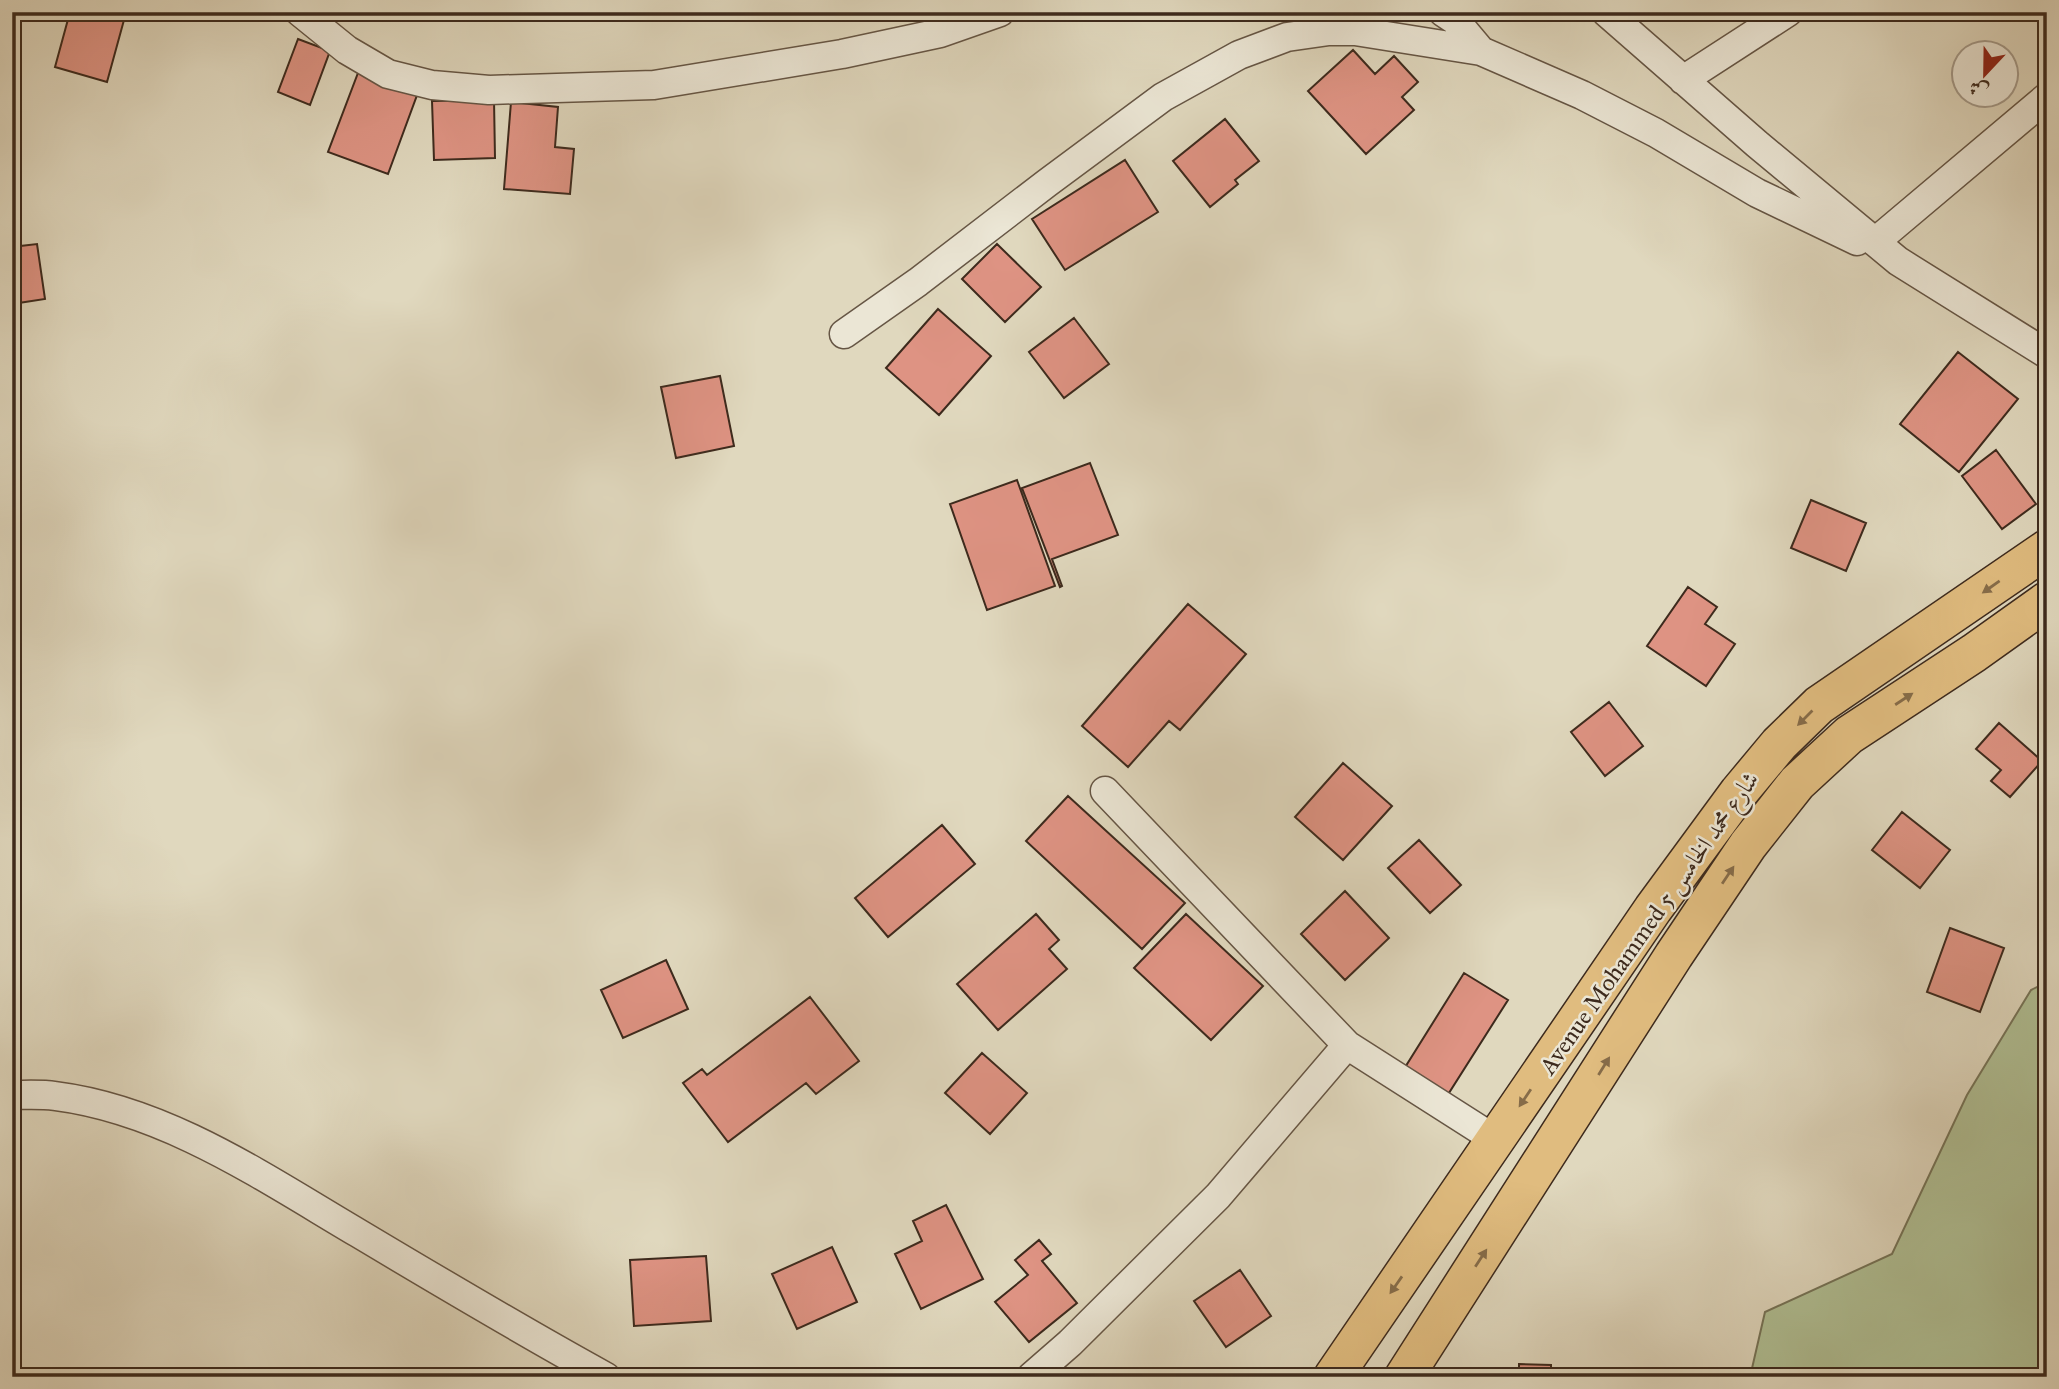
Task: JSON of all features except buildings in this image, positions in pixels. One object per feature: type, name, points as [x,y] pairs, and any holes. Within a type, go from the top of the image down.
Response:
[{"type":"main road","name":"Avenue Mohammed 5 شارع محمد الخامس","points":[[1333,1377],[1653,909],[1739,792],[1779,744],[1819,705],[2047,549]]},
{"type":"main road","name":"Avenue Mohammed 5 شارع محمد الخامس","points":[[1414,1371],[1674,955],[1748,845],[1797,783],[1849,734],[1974,653],[2047,601]]},
{"type":"street","points":[[300,12],[347,50],[388,74],[432,85],[489,90],[654,85],[842,54],[940,33],[1000,12]]},
{"type":"street","points":[[1443,12],[1455,20],[1481,51]]},
{"type":"street","points":[[1606,12],[1898,261]]},
{"type":"street","points":[[1683,80],[1779,15]]},
{"type":"street","points":[[844,334],[918,282],[1163,97],[1240,55],[1287,37],[1329,31],[1355,31],[1481,51],[1582,95],[1656,133],[1757,193],[1898,261],[2047,354]]},
{"type":"street","points":[[1875,242],[2047,97]]},
{"type":"street","points":[[1105,791],[1347,1045],[1496,1140]]},
{"type":"street","points":[[1031,1377],[1070,1343],[1218,1196],[1347,1045]]},
{"type":"street","points":[[12,1095],[53,1095],[106,1105],[161,1125],[237,1162],[606,1377]]},
{"type":"green space","points":[[2047,982],[2047,1377],[1750,1377],[1765,1312],[1892,1254],[1967,1095],[2031,990]]}]
